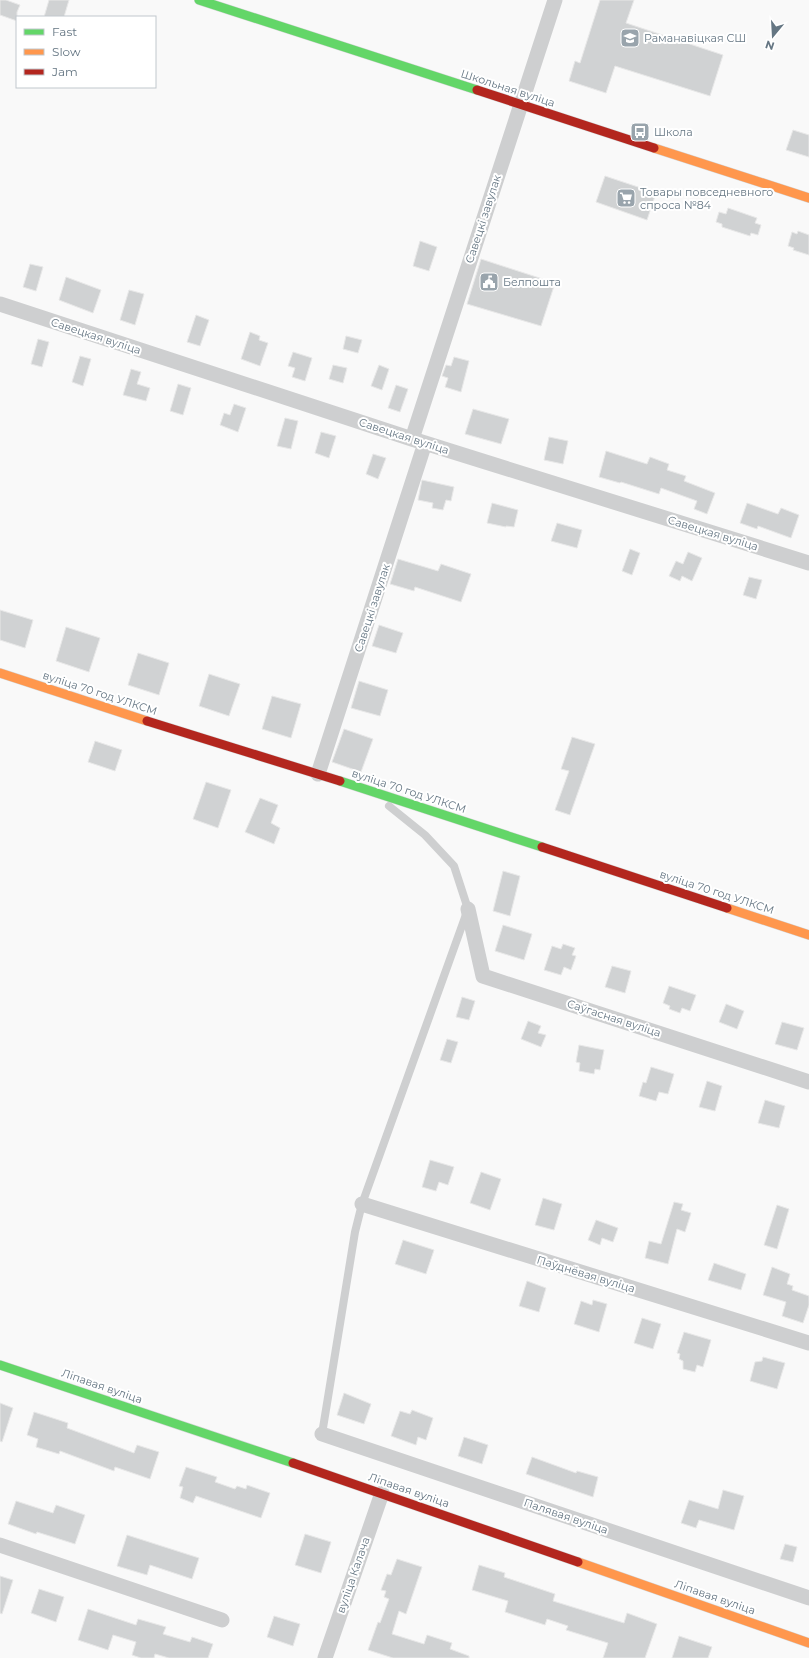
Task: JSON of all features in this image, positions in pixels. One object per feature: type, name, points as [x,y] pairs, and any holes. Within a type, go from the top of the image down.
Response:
[{"type":"street","name":"Школьная вуліца","points":[[199,0],[809,198]]},
{"type":"street","name":"Савецкі завулак","points":[[318,774],[520,104],[555,0]]},
{"type":"street","name":"Савецкая вуліца","points":[[0,304],[418,441],[809,562]]},
{"type":"street","name":"вуліца 70 год УЛКСМ","points":[[0,673],[186,734],[368,790],[809,935]]},
{"type":"street","name":"Саўгасная вуліца","points":[[468,909],[483,976],[809,1082]]},
{"type":"street","name":"Паўднёвая вуліца","points":[[362,1204],[809,1343]]},
{"type":"street","name":"Ліпавая вуліца","points":[[0,1365],[382,1493],[809,1643]]},
{"type":"street","name":"Палявая вуліца","points":[[322,1434],[809,1598]]},
{"type":"street","name":"вуліца Калача","points":[[325,1658],[382,1493]]},
{"type":"street","points":[[0,1545],[222,1620]]},
{"type":"lane","points":[[322,1434],[355,1232],[362,1204],[468,909],[454,866],[425,835],[368,790]]},
{"type":"building","points":[[0,0],[6,0],[20,5],[16,21],[0,15]]},
{"type":"building","points":[[49,0],[69,0],[64,16],[44,16]]},
{"type":"building","name":"Раманавіцкая СШ","points":[[600,0],[634,0],[626,23],[723,55],[710,96],[615,66],[606,93],[569,81],[575,61],[580,63]]},
{"type":"building","points":[[793,130],[809,135],[809,157],[786,150]]},
{"type":"building","name":"Товары повседневного спроса №84","points":[[605,176],[656,193],[647,220],[596,202]]},
{"type":"building","points":[[728,208],[757,218],[755,223],[761,225],[758,235],[751,233],[750,236],[722,227],[722,224],[716,222],[719,212],[726,214]]},
{"type":"building","points":[[798,231],[809,235],[809,255],[793,250],[794,248],[788,246],[792,232],[797,234]]},
{"type":"building","points":[[420,241],[437,247],[429,271],[413,266]]},
{"type":"building","points":[[481,259],[555,283],[541,326],[467,304]]},
{"type":"building","points":[[30,264],[43,267],[36,291],[23,287]]},
{"type":"building","points":[[66,277],[101,290],[93,313],[59,300]]},
{"type":"building","points":[[129,290],[144,294],[135,325],[120,320]]},
{"type":"building","points":[[196,315],[209,320],[200,346],[187,342]]},
{"type":"building","points":[[250,332],[260,336],[259,340],[268,343],[260,366],[241,359]]},
{"type":"building","points":[[346,336],[362,340],[358,353],[343,349]]},
{"type":"building","points":[[38,339],[49,342],[42,367],[31,364]]},
{"type":"building","points":[[293,352],[312,358],[305,381],[292,377],[295,368],[288,366]]},
{"type":"building","points":[[80,356],[91,359],[83,386],[72,382]]},
{"type":"building","points":[[454,357],[469,361],[461,392],[445,387],[448,378],[442,376],[446,365],[451,366]]},
{"type":"building","points":[[333,365],[347,368],[343,383],[329,379]]},
{"type":"building","points":[[379,365],[389,369],[382,390],[371,386]]},
{"type":"building","points":[[131,369],[141,372],[137,384],[150,388],[146,401],[123,395]]},
{"type":"building","points":[[178,384],[191,388],[183,415],[170,411]]},
{"type":"building","points":[[396,385],[408,389],[400,412],[388,408]]},
{"type":"building","points":[[234,404],[246,408],[238,432],[220,425],[224,413],[230,415]]},
{"type":"building","points":[[473,409],[509,419],[501,444],[465,434]]},
{"type":"building","points":[[285,418],[298,421],[291,449],[277,446]]},
{"type":"building","points":[[321,432],[336,436],[329,458],[315,453]]},
{"type":"building","points":[[549,437],[568,441],[563,464],[544,460]]},
{"type":"building","points":[[606,451],[647,464],[650,457],[669,464],[667,470],[686,476],[684,481],[715,493],[707,514],[694,509],[697,501],[661,488],[659,494],[599,477]]},
{"type":"building","points":[[373,454],[386,458],[378,479],[366,474]]},
{"type":"building","points":[[422,480],[454,487],[451,501],[446,500],[443,510],[432,508],[433,503],[418,500]]},
{"type":"building","points":[[492,503],[518,510],[514,527],[487,523]]},
{"type":"building","points":[[747,503],[778,514],[781,508],[799,515],[791,538],[758,526],[757,529],[740,523]]},
{"type":"building","points":[[557,523],[582,530],[577,548],[551,541]]},
{"type":"building","points":[[630,549],[640,553],[632,575],[622,571]]},
{"type":"building","points":[[688,552],[702,558],[692,581],[682,576],[680,581],[669,576],[676,561],[683,564]]},
{"type":"building","points":[[398,559],[438,571],[441,564],[471,574],[461,602],[415,587],[414,591],[390,584]]},
{"type":"building","points":[[749,577],[762,580],[756,599],[743,595]]},
{"type":"building","points":[[0,610],[33,620],[25,648],[0,640]]},
{"type":"building","points":[[379,625],[403,633],[396,653],[372,646]]},
{"type":"building","points":[[66,627],[100,638],[89,672],[56,661]]},
{"type":"building","points":[[138,653],[169,663],[159,695],[128,685]]},
{"type":"building","points":[[209,674],[240,684],[229,716],[199,706]]},
{"type":"building","points":[[359,681],[388,690],[380,716],[351,708]]},
{"type":"building","points":[[272,696],[301,704],[291,738],[262,729]]},
{"type":"building","points":[[344,729],[373,739],[361,772],[332,762]]},
{"type":"building","points":[[572,737],[595,744],[570,815],[555,810],[569,771],[561,769]]},
{"type":"building","points":[[95,741],[122,750],[115,771],[88,762]]},
{"type":"building","points":[[206,782],[231,790],[218,828],[193,819]]},
{"type":"building","points":[[260,798],[278,805],[271,823],[280,828],[274,844],[245,832]]},
{"type":"building","points":[[503,871],[520,876],[510,916],[493,911]]},
{"type":"building","points":[[503,925],[532,934],[524,960],[495,951]]},
{"type":"building","points":[[563,944],[575,948],[572,955],[576,956],[571,970],[564,967],[561,975],[544,970],[552,946],[561,949]]},
{"type":"building","points":[[612,966],[631,971],[625,993],[605,987]]},
{"type":"building","points":[[669,986],[696,995],[690,1011],[682,1008],[680,1013],[669,1009],[670,1006],[663,1003]]},
{"type":"building","points":[[462,997],[475,1001],[469,1020],[456,1017]]},
{"type":"building","points":[[726,1004],[744,1011],[737,1029],[719,1022]]},
{"type":"building","points":[[528,1021],[541,1026],[538,1033],[546,1035],[541,1047],[521,1039]]},
{"type":"building","points":[[782,1022],[804,1028],[797,1050],[775,1044]]},
{"type":"building","points":[[447,1039],[458,1042],[451,1063],[440,1060]]},
{"type":"building","points":[[579,1045],[604,1050],[600,1070],[595,1069],[594,1074],[579,1071],[580,1063],[576,1062]]},
{"type":"building","points":[[651,1067],[674,1074],[668,1094],[659,1092],[656,1101],[639,1096],[643,1082],[646,1083]]},
{"type":"building","points":[[707,1081],[722,1086],[715,1111],[699,1107]]},
{"type":"building","points":[[765,1100],[785,1106],[779,1128],[758,1123]]},
{"type":"building","points":[[430,1160],[454,1167],[448,1185],[439,1182],[436,1191],[422,1187]]},
{"type":"building","points":[[481,1172],[501,1179],[490,1210],[470,1203]]},
{"type":"building","points":[[543,1198],[562,1204],[554,1230],[535,1225]]},
{"type":"building","points":[[674,1202],[683,1204],[681,1210],[691,1213],[685,1232],[677,1229],[668,1264],[645,1258],[649,1241],[661,1244]]},
{"type":"building","points":[[777,1205],[789,1209],[777,1249],[764,1245]]},
{"type":"building","points":[[596,1220],[618,1228],[613,1242],[602,1238],[600,1245],[588,1240]]},
{"type":"building","points":[[403,1240],[434,1250],[426,1274],[395,1264]]},
{"type":"building","points":[[714,1263],[746,1274],[741,1290],[708,1280]]},
{"type":"building","points":[[772,1267],[790,1274],[787,1284],[793,1286],[792,1290],[809,1296],[809,1305],[803,1323],[782,1316],[786,1302],[763,1295]]},
{"type":"building","points":[[527,1281],[546,1288],[539,1312],[519,1306]]},
{"type":"building","points":[[593,1300],[607,1304],[599,1332],[574,1324],[581,1301],[592,1305]]},
{"type":"building","points":[[642,1318],[661,1324],[653,1349],[634,1343]]},
{"type":"building","points":[[684,1332],[711,1340],[703,1367],[697,1365],[695,1372],[683,1369],[683,1361],[679,1359],[680,1354],[677,1353]]},
{"type":"building","points":[[763,1357],[785,1363],[777,1389],[750,1381],[755,1362],[762,1361]]},
{"type":"building","points":[[344,1393],[371,1404],[364,1424],[337,1415]]},
{"type":"building","points":[[0,1403],[13,1408],[2,1442],[0,1441]]},
{"type":"building","points":[[412,1410],[433,1418],[426,1440],[418,1437],[416,1445],[391,1436],[400,1411],[410,1414]]},
{"type":"building","points":[[34,1412],[68,1423],[67,1428],[134,1453],[137,1445],[159,1452],[150,1479],[115,1467],[114,1471],[60,1451],[59,1454],[36,1447],[38,1439],[27,1435]]},
{"type":"building","points":[[464,1437],[488,1445],[482,1464],[458,1456]]},
{"type":"building","points":[[532,1457],[576,1473],[577,1471],[598,1477],[593,1497],[526,1474]]},
{"type":"building","points":[[186,1467],[217,1477],[215,1482],[235,1489],[237,1486],[246,1489],[247,1485],[270,1493],[261,1518],[196,1496],[193,1503],[180,1498],[183,1487],[179,1486]]},
{"type":"building","points":[[723,1490],[744,1496],[734,1530],[699,1520],[696,1528],[681,1523],[689,1500],[718,1509]]},
{"type":"building","points":[[16,1501],[53,1513],[56,1505],[85,1515],[75,1544],[37,1532],[36,1534],[8,1524]]},
{"type":"building","points":[[305,1534],[331,1542],[321,1573],[295,1565]]},
{"type":"building","points":[[127,1535],[199,1558],[192,1579],[150,1565],[147,1575],[117,1566]]},
{"type":"building","points":[[785,1544],[797,1547],[793,1562],[780,1559]]},
{"type":"building","points":[[397,1559],[422,1567],[406,1614],[399,1611],[392,1634],[424,1644],[427,1635],[452,1643],[450,1649],[469,1656],[469,1658],[393,1658],[368,1650],[378,1622],[380,1623],[389,1599],[384,1597],[386,1591],[381,1590],[387,1574],[391,1575]]},
{"type":"building","points":[[479,1565],[505,1573],[504,1577],[555,1594],[553,1601],[624,1623],[627,1613],[657,1624],[645,1658],[603,1658],[608,1643],[566,1630],[568,1626],[547,1619],[545,1625],[505,1612],[508,1601],[472,1590]]},
{"type":"building","points":[[0,1576],[13,1580],[2,1614],[0,1613]]},
{"type":"building","points":[[39,1589],[64,1597],[56,1622],[31,1613]]},
{"type":"building","points":[[88,1609],[136,1625],[138,1619],[166,1627],[163,1634],[190,1642],[192,1637],[213,1644],[208,1658],[169,1658],[155,1654],[154,1658],[141,1658],[132,1655],[136,1642],[113,1635],[108,1650],[78,1640]]},
{"type":"building","points":[[274,1616],[300,1624],[293,1646],[267,1637]]},
{"type":"building","points":[[679,1636],[712,1647],[708,1658],[672,1658]]},
{"type":"traffic: fast","points":[[199,0],[477,90]]},
{"type":"traffic: fast","points":[[340,781],[542,847]]},
{"type":"traffic: fast","points":[[0,1365],[293,1463]]},
{"type":"traffic: slow","points":[[654,148],[809,198]]},
{"type":"traffic: slow","points":[[0,673],[147,721]]},
{"type":"traffic: slow","points":[[727,908],[809,935]]},
{"type":"traffic: slow","points":[[578,1562],[809,1643]]},
{"type":"traffic: jam","points":[[477,90],[654,148]]},
{"type":"traffic: jam","points":[[147,721],[340,781]]},
{"type":"traffic: jam","points":[[542,847],[727,908]]},
{"type":"traffic: jam","points":[[293,1463],[578,1562]]},
{"type":"place","name":"Раманавіцкая СШ","points":[[630,38]]},
{"type":"place","name":"Школа","points":[[640,132]]},
{"type":"place","name":"Товары повседневного спроса №84","points":[[626,198]]},
{"type":"place","name":"Белпошта","points":[[489,282]]}]
